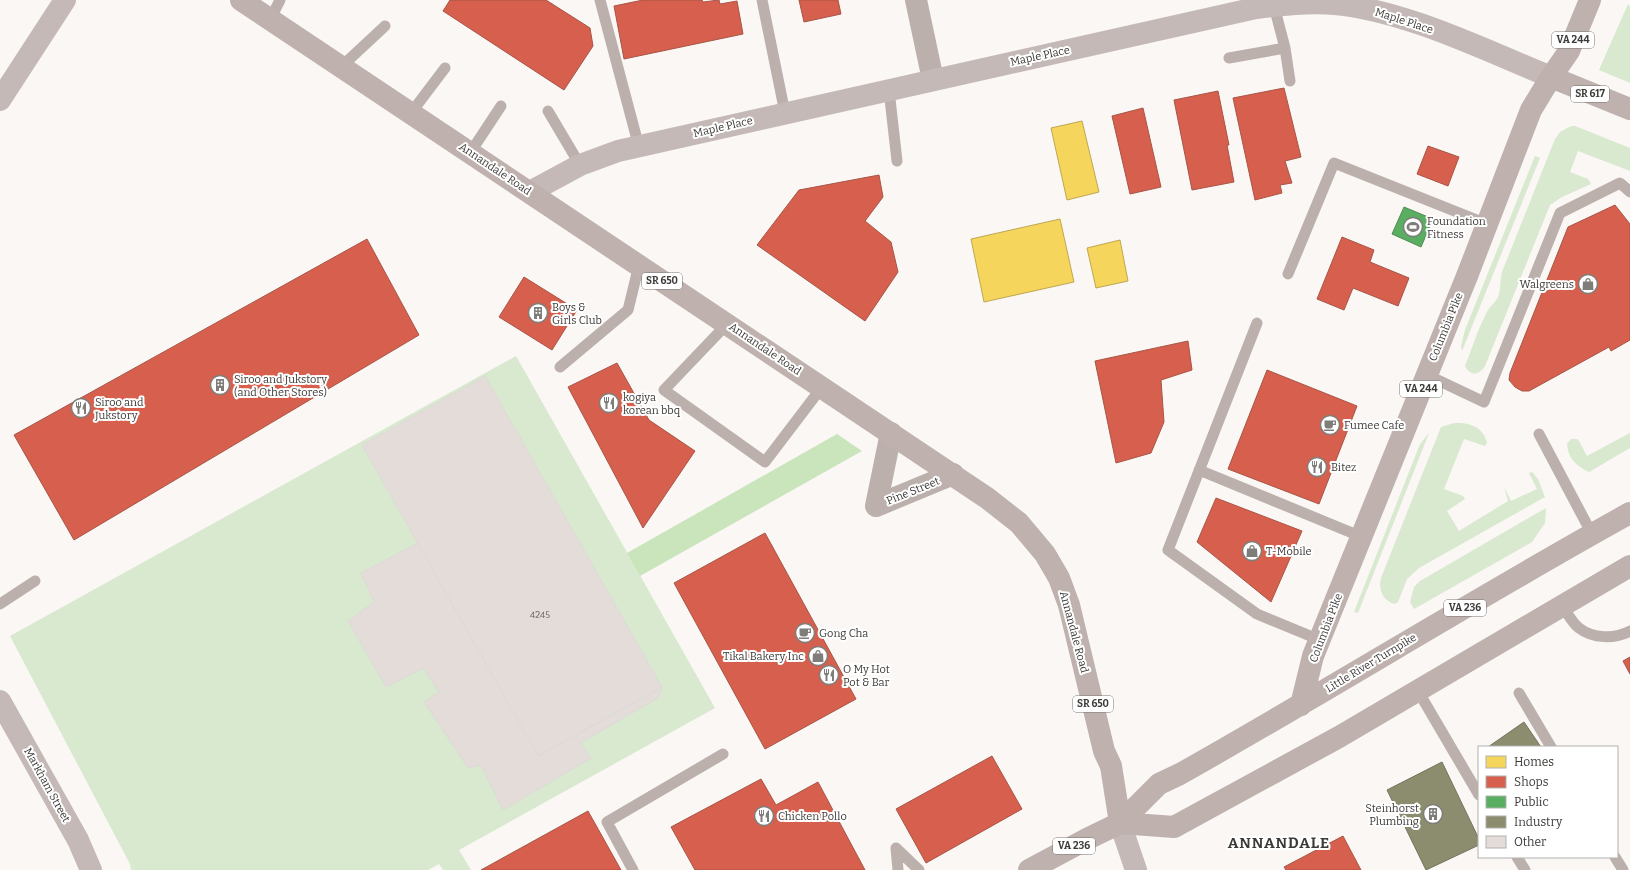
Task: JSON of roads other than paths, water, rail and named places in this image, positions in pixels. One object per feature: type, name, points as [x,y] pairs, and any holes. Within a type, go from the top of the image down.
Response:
[{"type":"main road","name":"Annandale Road","points":[[241,0],[953,474],[1019,523],[1045,554],[1059,578],[1069,605],[1104,751],[1111,766],[1120,823]]},
{"type":"main road","name":"Columbia Pike","points":[[1301,706],[1314,656],[1320,640],[1427,375],[1531,110],[1569,51],[1590,0]]},
{"type":"main road","name":"SR 617","points":[[1551,77],[1630,110]]},
{"type":"main road","name":"Little River Turnpike","points":[[1028,870],[1120,823],[1159,784],[1180,774],[1301,706],[1630,513]]},
{"type":"main road","points":[[1120,823],[1174,827],[1338,737],[1630,566]]},
{"type":"street","points":[[0,100],[65,0]]},
{"type":"street","points":[[916,0],[933,80]]},
{"type":"street","name":"Maple Place","points":[[530,192],[580,165],[618,151],[1256,8],[1302,3],[1335,2],[1372,10],[1425,26],[1551,77]]},
{"type":"street","name":"Pine Street","points":[[891,433],[876,506],[953,474]]},
{"type":"street","name":"Markham Street","points":[[0,701],[78,840],[91,870]]},
{"type":"street","points":[[1120,823],[1136,870]]},
{"type":"lane","points":[[270,20],[280,0]]},
{"type":"lane","points":[[600,0],[639,147]]},
{"type":"lane","points":[[762,0],[785,114]]},
{"type":"lane","points":[[1274,6],[1285,48],[1290,81]]},
{"type":"lane","points":[[341,67],[385,26]]},
{"type":"lane","points":[[1228,58],[1285,48]]},
{"type":"lane","points":[[411,113],[445,68]]},
{"type":"lane","points":[[888,90],[897,160]]},
{"type":"lane","points":[[470,153],[501,106]]},
{"type":"lane","points":[[548,111],[580,165]]},
{"type":"lane","points":[[1288,274],[1334,163],[1487,224]]},
{"type":"lane","points":[[1427,375],[1484,402],[1560,213],[1620,182],[1630,192]]},
{"type":"lane","points":[[560,367],[628,310],[638,265]]},
{"type":"lane","points":[[1257,323],[1168,550],[1257,614],[1320,640]]},
{"type":"lane","points":[[727,324],[664,390],[765,462],[822,387]]},
{"type":"lane","points":[[1539,434],[1592,534]]},
{"type":"lane","points":[[1199,470],[1362,537]]},
{"type":"lane","points":[[0,604],[35,581]]},
{"type":"lane","points":[[1562,606],[1578,628],[1591,634],[1608,637],[1625,634],[1630,631]]},
{"type":"lane","points":[[1418,690],[1478,793]]},
{"type":"lane","points":[[1519,693],[1550,746]]},
{"type":"lane","points":[[633,870],[606,822],[723,754]]},
{"type":"lane","points":[[898,870],[896,848],[919,870]]},
{"type":"lane","points":[[1518,858],[1525,870]]},
{"type":"lane","points":[[1616,858],[1623,870]]},
{"type":"place","name":"Foundation Fitness","points":[[1413,227]]},
{"type":"place","name":"Walgreens","points":[[1588,284]]},
{"type":"place","name":"Boys & Girls Club","points":[[538,313]]},
{"type":"place","name":"Siroo and Jukstory (and Other Stores)","points":[[220,385]]},
{"type":"place","name":"kogiya korean bbq","points":[[609,403]]},
{"type":"place","name":"Siroo and Jukstory","points":[[81,408]]},
{"type":"place","name":"Fumee Cafe","points":[[1330,425]]},
{"type":"place","name":"Bitez","points":[[1317,467]]},
{"type":"place","name":"T-Mobile","points":[[1252,551]]},
{"type":"place","name":"Gong Cha","points":[[805,633]]},
{"type":"place","name":"Tikal Bakery Inc","points":[[818,656]]},
{"type":"place","name":"O My Hot Pot & Bar","points":[[829,675]]},
{"type":"place","name":"Steinhorst Plumbing","points":[[1433,814]]},
{"type":"place","name":"Chicken Pollo","points":[[764,816]]},
{"type":"district","name":"ANNANDALE","points":[[1279,843]]}]
